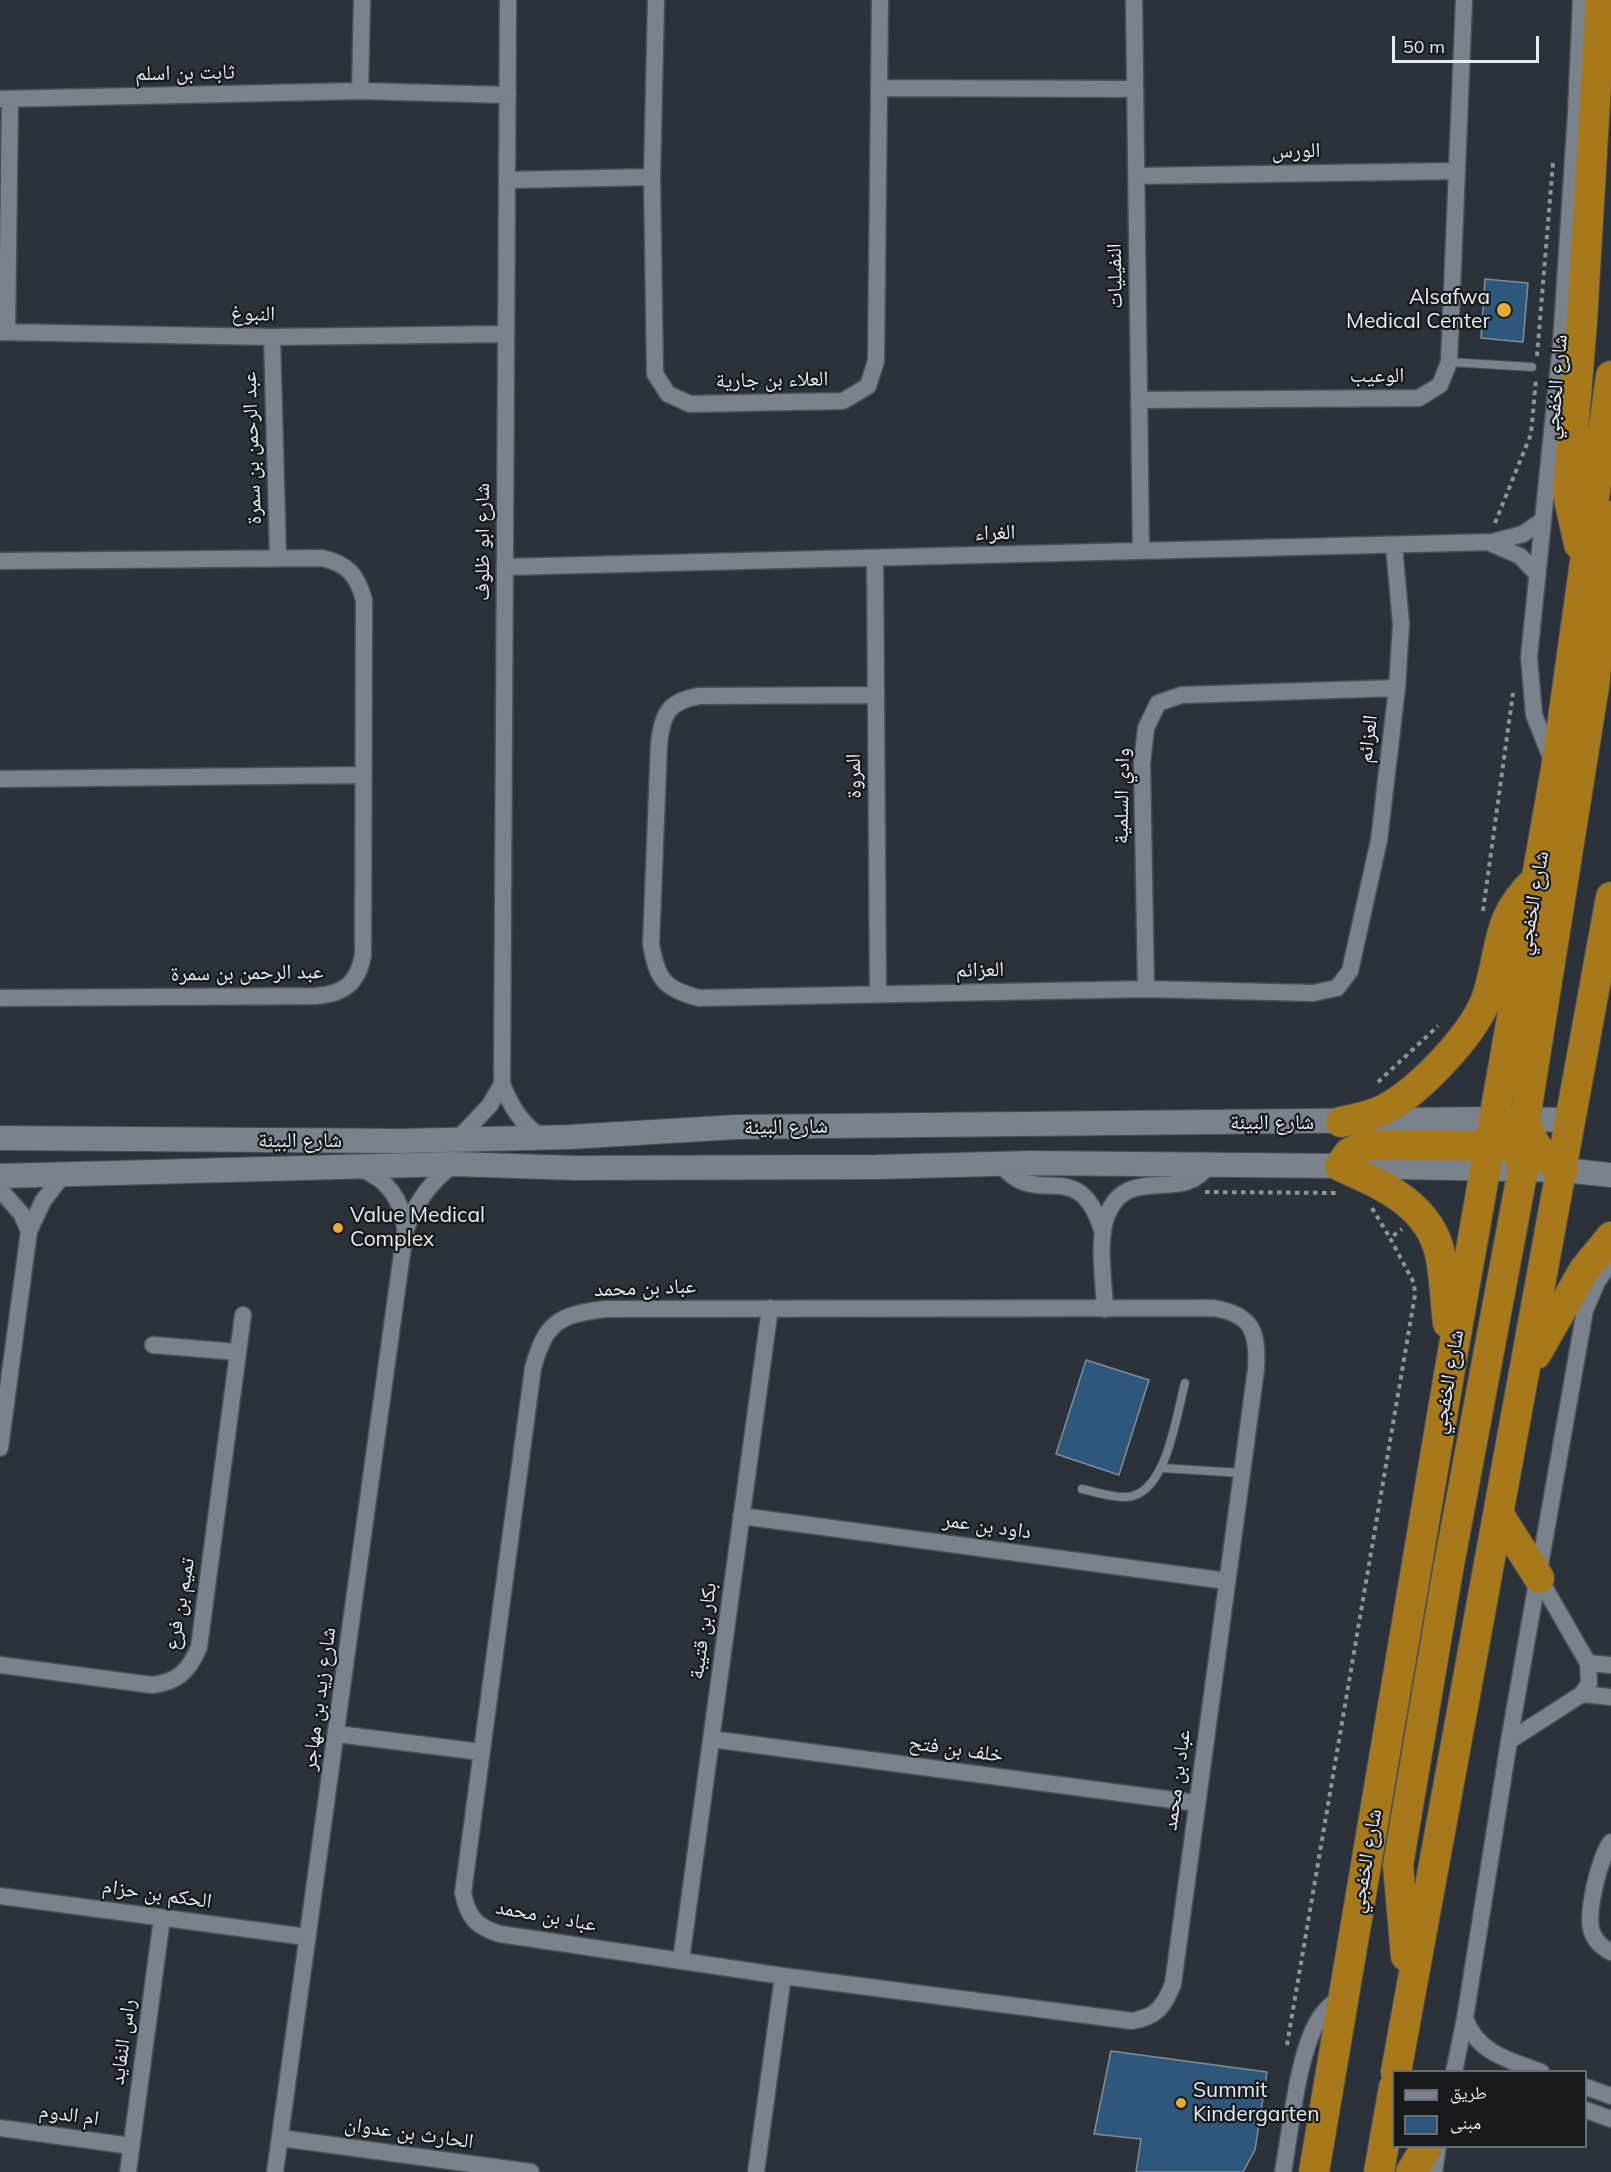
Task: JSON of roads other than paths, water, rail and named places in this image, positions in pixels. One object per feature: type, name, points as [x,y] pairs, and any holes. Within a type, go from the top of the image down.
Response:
[{"type":"highway","points":[[1583,563],[1568,494],[1582,321],[1601,0]]},
{"type":"highway","name":"شارع الخفجي","points":[[1314,2172],[1452,1357],[1510,1145],[1537,879],[1556,769],[1583,563],[1611,376]]},
{"type":"highway","points":[[1409,1995],[1398,1865],[1448,1570],[1510,1145],[1594,686],[1611,516]]},
{"type":"highway","points":[[1341,1122],[1372,1115],[1400,1100],[1465,1035],[1483,1008],[1500,935],[1506,919],[1514,904],[1537,879]]},
{"type":"highway","points":[[1396,2070],[1499,1515],[1522,1377],[1563,1170],[1611,897]]},
{"type":"highway","points":[[1452,1357],[1440,1253],[1421,1213],[1381,1185],[1345,1179],[1349,1153],[1367,1145],[1510,1145],[1554,1135],[1572,1120]]},
{"type":"highway","points":[[1510,1145],[1563,1170]]},
{"type":"highway","points":[[1522,1377],[1571,1290],[1611,1237]]},
{"type":"highway","points":[[1499,1515],[1539,1578]]},
{"type":"highway","points":[[1379,2172],[1392,2098]]},
{"type":"highway","points":[[1411,2172],[1426,2148]]},
{"type":"street","points":[[360,91],[362,0]]},
{"type":"street","name":"شارع ابو ظلوف","points":[[508,0],[502,1084],[510,1105],[523,1124],[541,1138]]},
{"type":"street","name":"العلاء بن جارية","points":[[656,0],[652,177],[655,374],[668,394],[690,404],[843,401],[868,386],[876,362],[880,0]]},
{"type":"street","name":"النفيليات","points":[[1134,0],[1141,552]]},
{"type":"street","name":"الوعيب","points":[[1139,400],[1419,398],[1440,385],[1449,362],[1464,0]]},
{"type":"street","name":"شارع الخفجي","points":[[1556,769],[1543,743],[1534,715],[1529,686],[1529,657],[1561,344],[1581,0]]},
{"type":"street","points":[[879,88],[1135,89]]},
{"type":"street","name":"ثابت بن اسلم","points":[[4,332],[5,99],[360,91],[508,95]]},
{"type":"street","name":"الورس","points":[[1136,176],[1456,171]]},
{"type":"street","points":[[507,180],[652,177]]},
{"type":"street","name":"النبوغ","points":[[4,332],[272,337],[506,333]]},
{"type":"street","name":"عبد الرحمن بن سمرة","points":[[272,337],[278,557]]},
{"type":"street","name":"الغراء","points":[[505,567],[1486,542],[1511,538],[1544,520]]},
{"type":"street","name":"الغراء","points":[[1486,542],[1510,549],[1537,574]]},
{"type":"street","name":"العزائم","points":[[875,695],[699,696],[682,699],[668,710],[661,728],[659,744],[651,944],[655,963],[664,983],[677,993],[699,998],[1146,989],[1312,993],[1337,988],[1350,971],[1379,840],[1397,688],[1401,624],[1394,546]]},
{"type":"street","name":"عبد الرحمن بن سمرة","points":[[0,561],[322,558],[340,562],[352,570],[360,584],[364,600],[363,955],[360,971],[350,986],[333,994],[316,996],[0,998]]},
{"type":"street","name":"المروة","points":[[875,558],[878,994]]},
{"type":"street","name":"وادي السلمية","points":[[1146,989],[1142,763],[1146,728],[1158,703],[1182,695],[1397,688]]},
{"type":"street","points":[[0,779],[363,775]]},
{"type":"street","points":[[456,1152],[502,1084]]},
{"type":"street","name":"شارع البيئة","points":[[0,1176],[356,1167],[541,1138],[735,1127],[1341,1122],[1510,1145]]},
{"type":"street","name":"شارع البيئة","points":[[2,1139],[456,1152],[575,1168],[1209,1164],[1345,1179]]},
{"type":"street","name":"شارع زيد بن مهاجر","points":[[275,2172],[405,1232],[428,1186],[456,1152]]},
{"type":"street","points":[[1001,1164],[1007,1172],[1023,1183],[1066,1186],[1083,1194],[1094,1207],[1103,1233],[1105,1309]]},
{"type":"street","points":[[1103,1233],[1110,1210],[1131,1188],[1148,1184],[1187,1183],[1204,1173],[1209,1164]]},
{"type":"street","name":"شارع زيد بن مهاجر","points":[[356,1167],[370,1172],[392,1191],[400,1204],[405,1232]]},
{"type":"street","points":[[1563,1170],[1611,1175]]},
{"type":"street","points":[[0,1448],[29,1231],[42,1201],[63,1175]]},
{"type":"street","points":[[0,1190],[21,1213],[29,1231]]},
{"type":"street","points":[[1454,2070],[1584,1310],[1596,1282],[1611,1261]]},
{"type":"street","name":"بكار بن قتيبة","points":[[681,1960],[770,1308]]},
{"type":"street","name":"عباد بن محمد","points":[[1214,1308],[1243,1317],[1252,1327],[1257,1345],[1256,1369],[1173,1984],[1167,2001],[1157,2013],[1146,2019],[1132,2021],[783,1976],[500,1934],[483,1929],[472,1921],[466,1910],[463,1893],[533,1368],[541,1341],[552,1326],[565,1317],[604,1309],[1105,1309],[1214,1308]]},
{"type":"street","name":"تميم بن فرع","points":[[0,1665],[152,1685],[167,1683],[181,1676],[192,1664],[198,1647],[243,1316]]},
{"type":"street","points":[[153,1345],[237,1352]]},
{"type":"street","name":"داود بن عمر","points":[[741,1516],[1227,1581]]},
{"type":"street","points":[[1509,1742],[1581,1694],[1589,1683],[1588,1663],[1539,1578]]},
{"type":"street","points":[[1588,1663],[1611,1665]]},
{"type":"street","points":[[1581,1694],[1611,1697]]},
{"type":"street","points":[[337,1734],[482,1752]]},
{"type":"street","name":"خلف بن فتح","points":[[711,1739],[1196,1803]]},
{"type":"street","points":[[1611,1842],[1601,1860],[1590,1922],[1595,1939],[1611,1952]]},
{"type":"street","name":"الحكم بن حزام","points":[[0,1896],[307,1937]]},
{"type":"street","name":"راس النفايد","points":[[128,2172],[162,1918]]},
{"type":"street","points":[[756,2172],[783,1976]]},
{"type":"street","points":[[1283,2172],[1304,2063],[1313,2031],[1320,2017],[1343,1995]]},
{"type":"street","points":[[1465,2018],[1472,2034],[1483,2047],[1536,2070]]},
{"type":"street","points":[[1587,2087],[1611,2096]]},
{"type":"street","points":[[1587,2110],[1611,2119]]},
{"type":"street","name":"ام الدوم","points":[[0,2128],[131,2146]]},
{"type":"street","name":"الحارث بن عدوان","points":[[280,2138],[531,2172]]},
{"type":"street","points":[[1434,2172],[1438,2148]]},
{"type":"lane","points":[[1449,362],[1535,368]]},
{"type":"lane","points":[[1082,1489],[1119,1496],[1135,1495],[1154,1482],[1162,1468],[1185,1383]]},
{"type":"lane","points":[[1162,1468],[1242,1473]]},
{"type":"place","name":"Alsafwa Medical Center","points":[[1504,310]]},
{"type":"place","name":"Value Medical Complex","points":[[338,1228]]},
{"type":"place","name":"Summit Kindergarten","points":[[1181,2103]]}]
